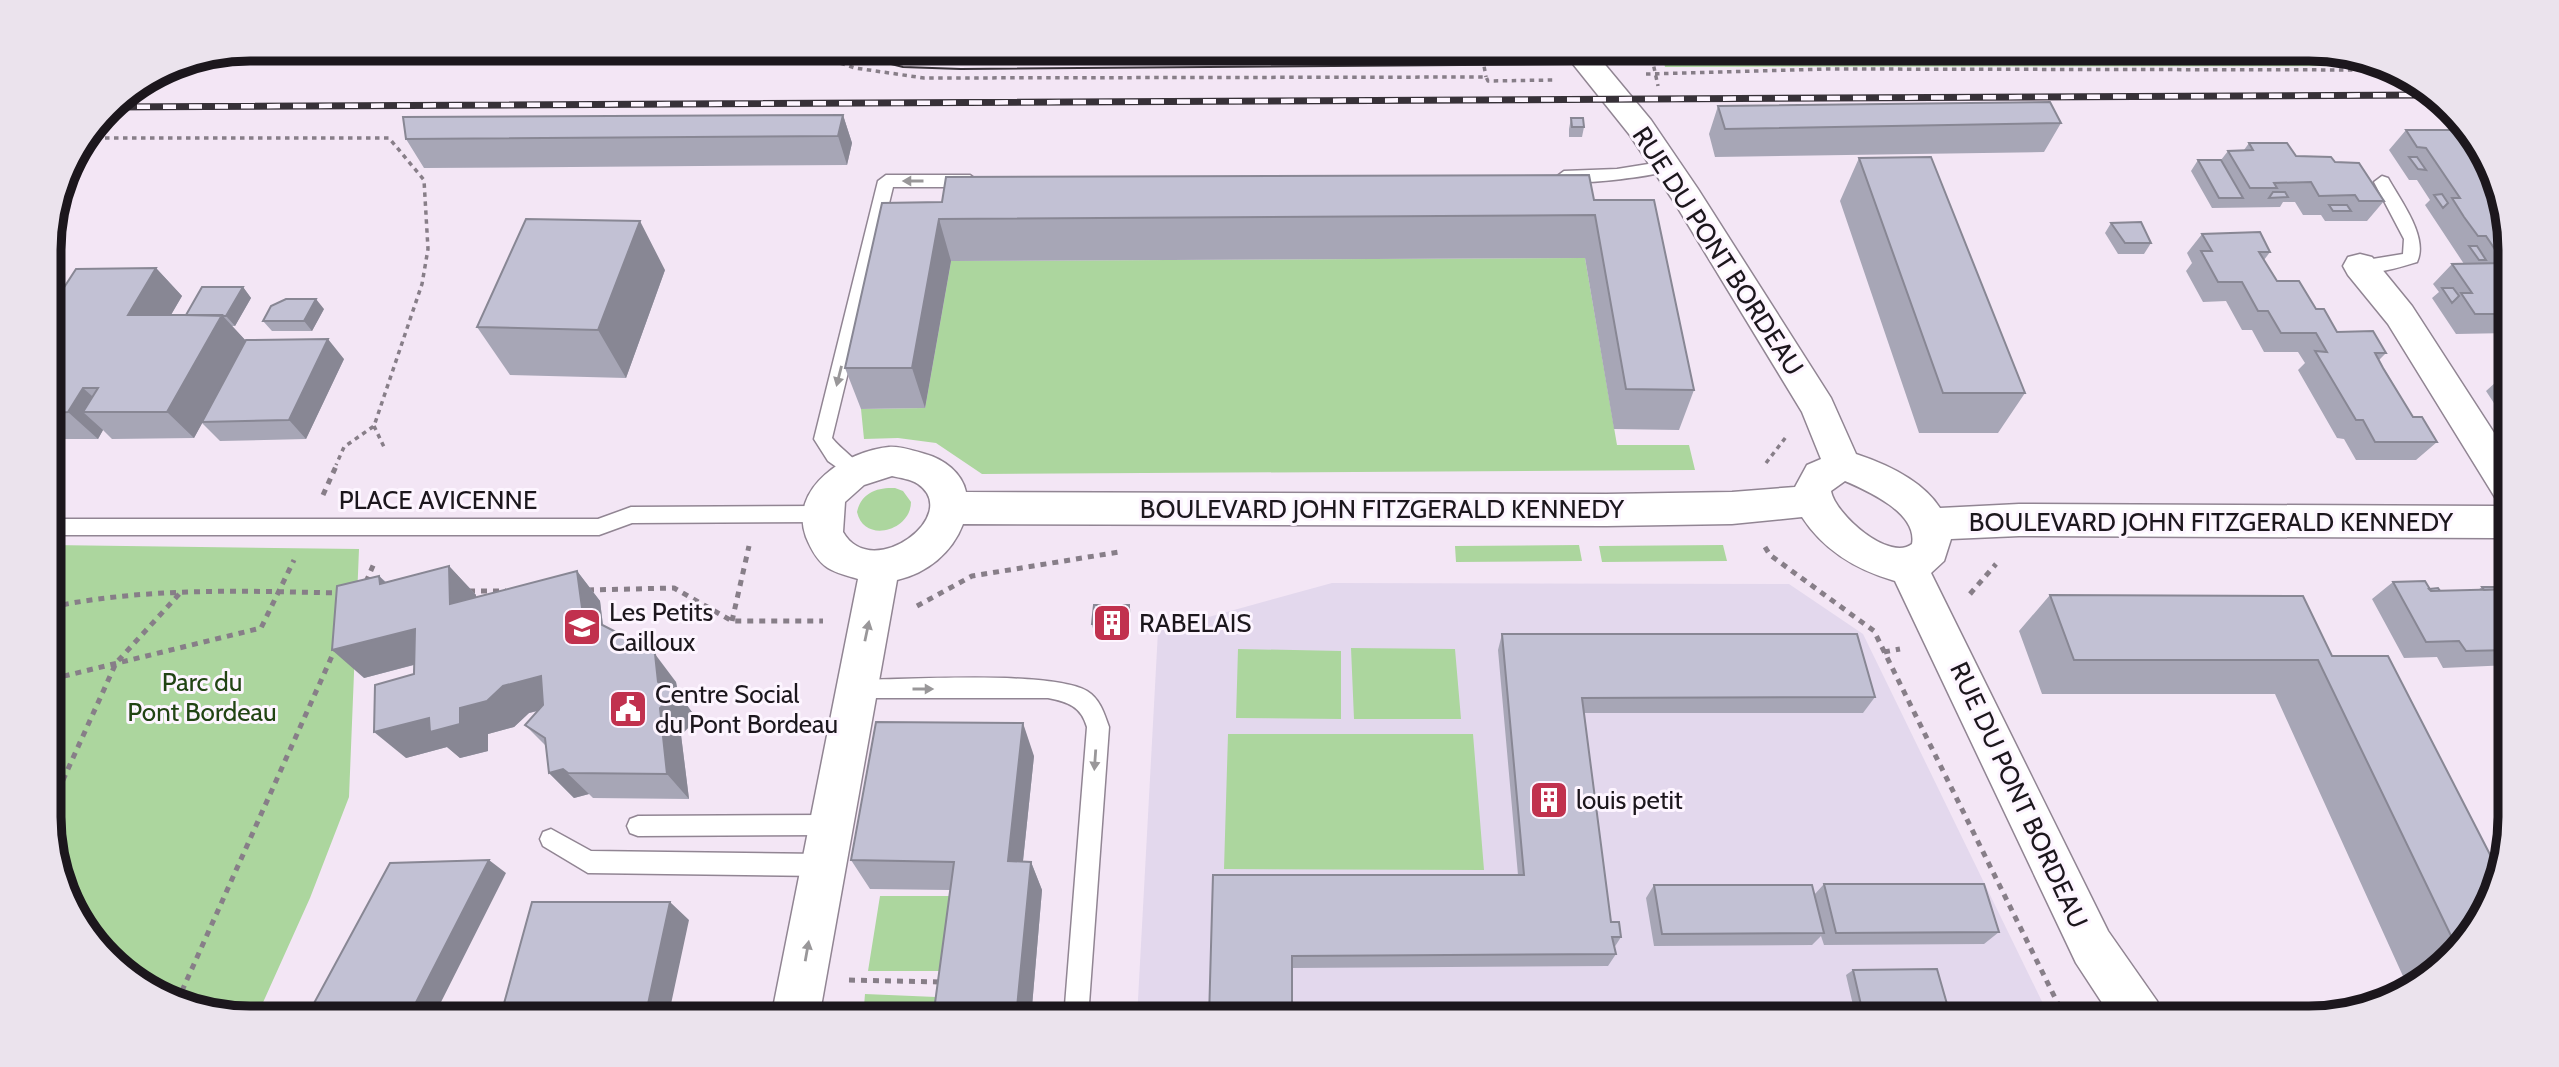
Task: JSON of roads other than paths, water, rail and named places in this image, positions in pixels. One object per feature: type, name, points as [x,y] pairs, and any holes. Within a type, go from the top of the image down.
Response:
[{"type":"street","name":"RUE DU PONT BORDEAU","points":[[1586,61],[1640,127],[1667,166],[1818,408],[1842,465]]},
{"type":"street","points":[[2360,266],[2400,315],[2498,471]]},
{"type":"street","points":[[892,461],[911,462],[929,468],[945,486],[951,508],[947,525],[936,541],[920,554],[901,562],[880,566],[859,564],[842,557],[829,545],[822,530],[822,514],[839,484],[855,472],[892,461]]},
{"type":"street","points":[[1842,465],[1863,470],[1917,508],[1929,524],[1930,551],[1923,560],[1908,566],[1879,561],[1862,552],[1818,514],[1811,501],[1815,482],[1826,470],[1842,465]]},
{"type":"street","name":"BOULEVARD JOHN FITZGERALD KENNEDY","points":[[951,508],[1606,510],[1732,508],[1811,501]]},
{"type":"street","name":"BOULEVARD JOHN FITZGERALD KENNEDY","points":[[1929,524],[2019,520],[2498,518]]},
{"type":"street","points":[[797,1006],[880,566]]},
{"type":"street","name":"RUE DU PONT BORDEAU","points":[[1908,566],[2092,947],[2131,1005]]},
{"type":"lane","points":[[1546,177],[1618,174],[1667,166]]},
{"type":"lane","points":[[855,472],[835,456],[824,439],[886,181],[982,181]]},
{"type":"lane","points":[[2360,266],[2386,265],[2411,258],[2412,239],[2382,183]]},
{"type":"lane","name":"PLACE AVICENNE","points":[[62,527],[600,527],[631,515],[822,514]]},
{"type":"lane","points":[[855,689],[1048,689],[1072,693],[1087,702],[1094,712],[1098,727],[1077,1006]]},
{"type":"lane","points":[[638,826],[826,845]]},
{"type":"lane","points":[[551,839],[588,862],[826,845]]},
{"type":"tram line","points":[[879,61],[903,67],[961,69],[1898,61]]},
{"type":"railway","points":[[127,107],[2416,95]]},
{"type":"place","name":"RABELAIS","points":[[1112,623]]},
{"type":"place","name":"Les Petits Cailloux","points":[[582,627]]},
{"type":"place","name":"Centre Social du Pont Bordeau","points":[[628,709]]},
{"type":"place","name":"louis petit","points":[[1549,800]]},
{"type":"park label","name":"Parc du Pont Bordeau","points":[[202,697]]}]
